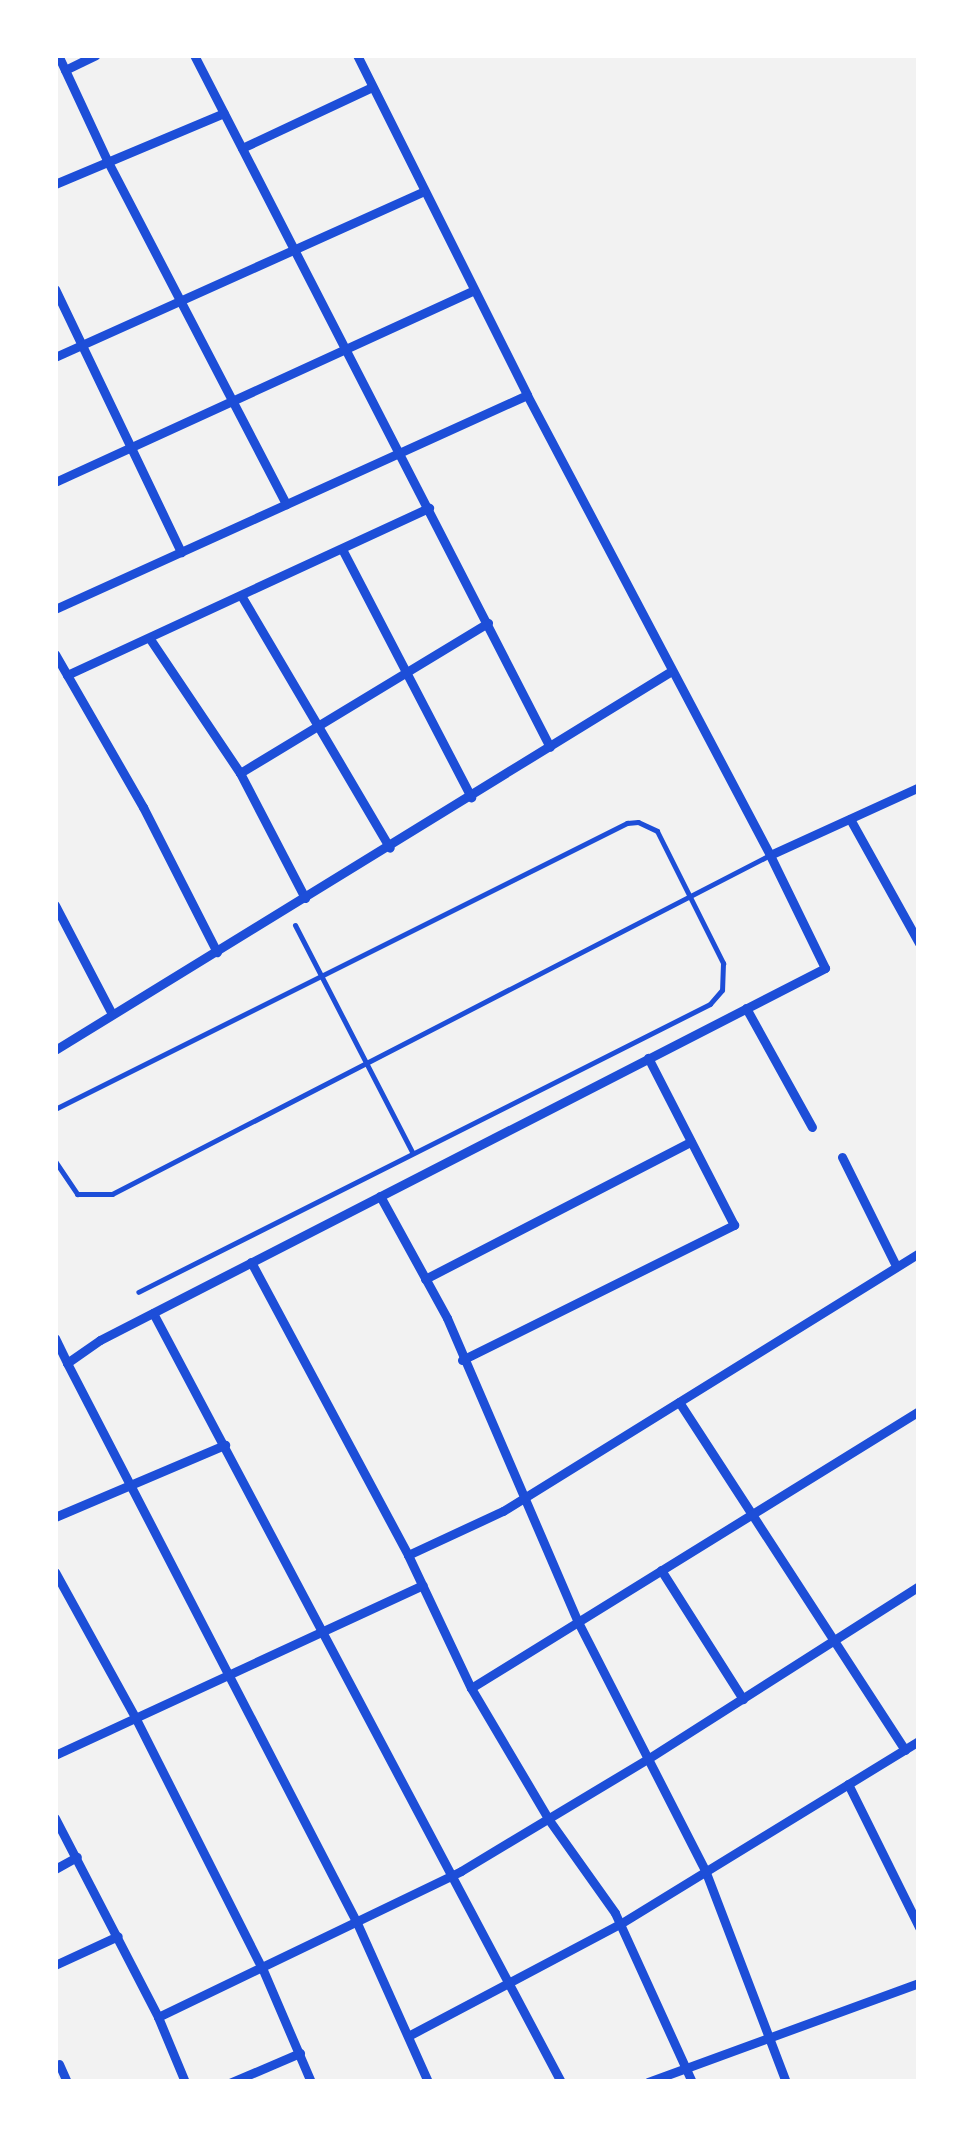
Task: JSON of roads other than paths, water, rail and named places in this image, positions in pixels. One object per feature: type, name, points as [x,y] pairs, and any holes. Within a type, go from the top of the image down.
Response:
[{"type":"street","points":[[58,55],[107,160],[286,504]]},
{"type":"street","points":[[65,70],[96,55]]},
{"type":"street","points":[[194,55],[550,748]]},
{"type":"street","points":[[66,1363],[153,1313],[825,968],[770,855],[527,396],[357,55]]},
{"type":"street","points":[[242,148],[372,87]]},
{"type":"street","points":[[55,184],[224,113]]},
{"type":"street","points":[[55,358],[293,246],[424,191]]},
{"type":"street","points":[[55,288],[181,552]]},
{"type":"street","points":[[55,482],[474,290]]},
{"type":"street","points":[[55,609],[527,396]]},
{"type":"street","points":[[68,676],[429,508]]},
{"type":"street","points":[[342,549],[471,797]]},
{"type":"street","points":[[242,597],[390,848]]},
{"type":"street","points":[[240,774],[488,624]]},
{"type":"street","points":[[150,639],[240,774],[305,898]]},
{"type":"street","points":[[55,654],[143,807],[217,952]]},
{"type":"street","points":[[55,1050],[390,848],[670,672]]},
{"type":"street","points":[[770,855],[919,787]]},
{"type":"street","points":[[850,818],[915,928],[919,943]]},
{"type":"street","points":[[55,905],[112,1014]]},
{"type":"street","points":[[746,1008],[812,1126]]},
{"type":"street","points":[[462,1360],[734,1225],[648,1058]]},
{"type":"street","points":[[425,1279],[691,1142]]},
{"type":"street","points":[[842,1158],[896,1266]]},
{"type":"street","points":[[380,1196],[425,1279],[526,1496],[578,1622],[704,1870],[786,2082]]},
{"type":"street","points":[[408,1555],[503,1511],[919,1253]]},
{"type":"street","points":[[251,1262],[408,1555],[471,1688],[549,1820],[620,1924],[692,2082]]},
{"type":"street","points":[[153,1313],[561,2082]]},
{"type":"street","points":[[55,1338],[226,1676],[357,1923],[428,2082]]},
{"type":"street","points":[[678,1402],[905,1750]]},
{"type":"street","points":[[471,1688],[919,1411]]},
{"type":"street","points":[[55,1518],[225,1445]]},
{"type":"street","points":[[661,1570],[743,1699]]},
{"type":"street","points":[[55,1572],[136,1718],[263,1970],[311,2082]]},
{"type":"street","points":[[55,1755],[423,1585]]},
{"type":"street","points":[[158,2018],[451,1876],[646,1760],[919,1586]]},
{"type":"street","points":[[410,2035],[620,1924],[919,1741]]},
{"type":"street","points":[[848,1784],[919,1927]]},
{"type":"street","points":[[55,1818],[118,1936],[184,2082]]},
{"type":"street","points":[[55,1869],[77,1857]]},
{"type":"street","points":[[55,1965],[118,1936]]},
{"type":"street","points":[[648,2082],[919,1983]]},
{"type":"street","points":[[232,2082],[300,2053]]},
{"type":"street","points":[[59,2064],[67,2082]]},
{"type":"lane","points":[[55,1109],[628,823],[638,822],[657,831],[724,963],[722,990],[710,1004],[138,1292]]},
{"type":"lane","points":[[55,1161],[78,1194],[112,1194],[770,855]]},
{"type":"lane","points":[[295,925],[412,1152]]}]
